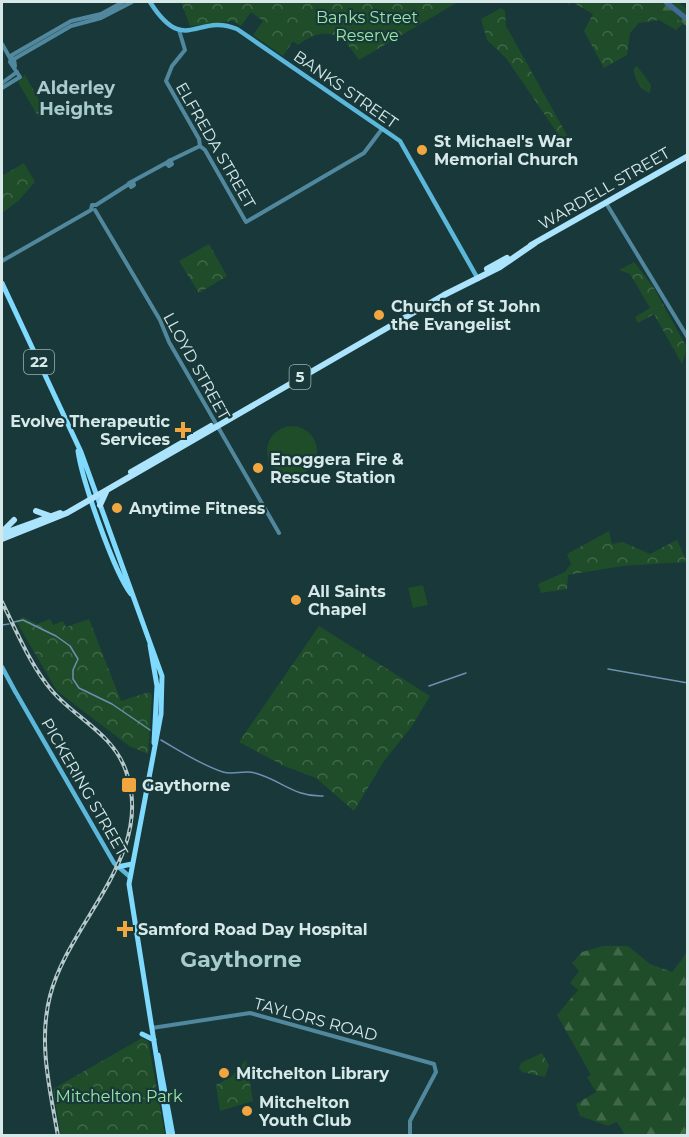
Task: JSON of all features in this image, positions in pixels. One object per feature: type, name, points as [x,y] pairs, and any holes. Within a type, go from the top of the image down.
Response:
[{"type":"highway","name":"WARDELL STREET","points":[[2,539],[63,515],[348,351],[381,328],[406,317],[687,156]]},
{"type":"highway","name":"WARDELL STREET","points":[[2,532],[50,516],[106,491],[217,425]]},
{"type":"highway","points":[[100,505],[106,491]]},
{"type":"highway","points":[[36,511],[50,516]]},
{"type":"highway","points":[[2,532],[14,520]]},
{"type":"main road","points":[[152,2],[164,22],[179,30]]},
{"type":"main road","name":"BANKS STREET","points":[[179,30],[224,26],[237,29],[403,145],[478,276]]},
{"type":"main road","name":"22","points":[[2,284],[78,447],[116,564],[133,595]]},
{"type":"main road","name":"22","points":[[94,496],[100,505],[159,663],[164,686],[161,714],[129,876],[171,1136]]},
{"type":"main road","name":"PICKERING STREET","points":[[2,667],[117,867],[129,876]]},
{"type":"main road","points":[[117,867],[132,864]]},
{"type":"main road","points":[[142,1034],[154,1040]]},
{"type":"main road","points":[[158,1056],[168,1068]]},
{"type":"street","points":[[12,60],[71,21],[101,15],[123,2]]},
{"type":"street","points":[[12,60],[71,26],[101,18],[132,2]]},
{"type":"street","name":"ELFREDA STREET","points":[[179,30],[185,51],[172,66],[166,81],[199,138],[200,146],[205,150],[246,222],[364,153],[382,129]]},
{"type":"street","points":[[2,45],[12,60],[19,78],[2,88]]},
{"type":"street","points":[[2,83],[14,76],[16,70]]},
{"type":"street","points":[[2,261],[200,146]]},
{"type":"street","points":[[606,202],[687,339]]},
{"type":"street","name":"LLOYD STREET","points":[[93,210],[279,533]]},
{"type":"street","name":"TAYLORS ROAD","points":[[152,1028],[250,1013],[430,1062],[436,1067],[410,1121],[410,1136]]},
{"type":"green space","name":"Banks Street Reserve","points":[[181,2],[458,2],[359,60],[340,38],[325,33],[298,45],[293,41],[283,56],[253,35],[263,21],[251,12],[241,26],[233,21],[190,26]]},
{"type":"green space","points":[[572,2],[641,2],[684,23],[676,30],[659,20],[639,23],[630,33],[627,55],[604,68],[584,31],[593,14]]},
{"type":"green space","points":[[641,2],[678,2],[687,9],[687,26]]},
{"type":"green space","points":[[501,8],[505,11],[506,26],[573,146],[560,137],[506,58],[487,40],[481,19]]},
{"type":"green space","points":[[637,66],[651,85],[650,93],[641,87],[636,79],[634,68]]},
{"type":"green space","points":[[25,75],[43,107],[39,118],[18,82]]},
{"type":"green space","points":[[24,163],[35,182],[18,201],[2,213],[2,176]]},
{"type":"green space","points":[[209,244],[227,276],[199,293],[179,261]]},
{"type":"green space","points":[[634,262],[654,288],[687,348],[682,364],[654,314],[638,323],[635,317],[650,308],[630,274],[619,270]]},
{"type":"green space","points":[[287,426],[297,426],[310,433],[317,446],[317,456],[310,469],[297,476],[287,476],[278,472],[271,465],[267,456],[267,446],[271,437],[278,430]]},
{"type":"green space","points":[[609,531],[612,544],[623,542],[650,554],[677,540],[687,562],[622,566],[568,575],[567,589],[541,593],[538,584],[565,572],[571,564],[567,554]]},
{"type":"green space","points":[[423,585],[428,605],[413,608],[408,588]]},
{"type":"green space","points":[[23,617],[37,624],[50,619],[53,625],[63,621],[66,627],[89,619],[121,701],[149,692],[152,695],[148,754],[129,746],[57,691],[16,621]]},
{"type":"green space","points":[[319,626],[430,696],[412,726],[384,761],[354,811],[316,778],[284,766],[239,742]]},
{"type":"green space","points":[[603,946],[628,946],[650,964],[672,972],[687,953],[687,1135],[625,1135],[617,1122],[608,1126],[580,1116],[576,1104],[596,1092],[587,1077],[591,1075],[557,1015],[578,990],[570,983],[579,971],[572,963],[582,952]]},
{"type":"green space","name":"Mitchelton Park","points":[[142,1038],[148,1041],[165,1135],[61,1135],[53,1089]]},
{"type":"green space","points":[[542,1053],[549,1065],[545,1077],[522,1072],[519,1068],[521,1063]]},
{"type":"green space","points":[[246,1060],[253,1101],[220,1111],[216,1085],[231,1077]]},
{"type":"waterway","points":[[666,2],[688,20]]},
{"type":"waterway","points":[[14,622],[23,620],[56,636],[70,646],[78,659],[73,670],[73,679],[79,688],[112,704],[150,730]]},
{"type":"waterway","points":[[2,625],[9,624]]},
{"type":"waterway","points":[[608,669],[688,683]]},
{"type":"waterway","points":[[429,686],[466,673]]},
{"type":"waterway","points":[[161,740],[199,762],[223,772],[255,773],[304,794],[323,796]]},
{"type":"railway","points":[[2,602],[25,649],[45,682],[63,702],[113,747],[126,771],[132,802],[129,831],[120,859],[60,968],[50,996],[45,1031],[46,1066],[58,1136]]},
{"type":"place","name":"St Michael's War Memorial Church","points":[[422,150]]},
{"type":"place","name":"Church of St John the Evangelist","points":[[379,315]]},
{"type":"place","name":"Evolve Therapeutic Services","points":[[183,430]]},
{"type":"place","name":"Enoggera Fire & Rescue Station","points":[[258,468]]},
{"type":"place","name":"Anytime Fitness","points":[[117,508]]},
{"type":"place","name":"All Saints Chapel","points":[[296,600]]},
{"type":"place","name":"Gaythorne","points":[[129,785]]},
{"type":"place","name":"Samford Road Day Hospital","points":[[125,929]]},
{"type":"place","name":"Mitchelton Library","points":[[224,1073]]},
{"type":"place","name":"Mitchelton Youth Club","points":[[247,1111]]},
{"type":"district","name":"Alderley Heights","points":[[76,98]]},
{"type":"district","name":"Gaythorne","points":[[241,959]]}]
